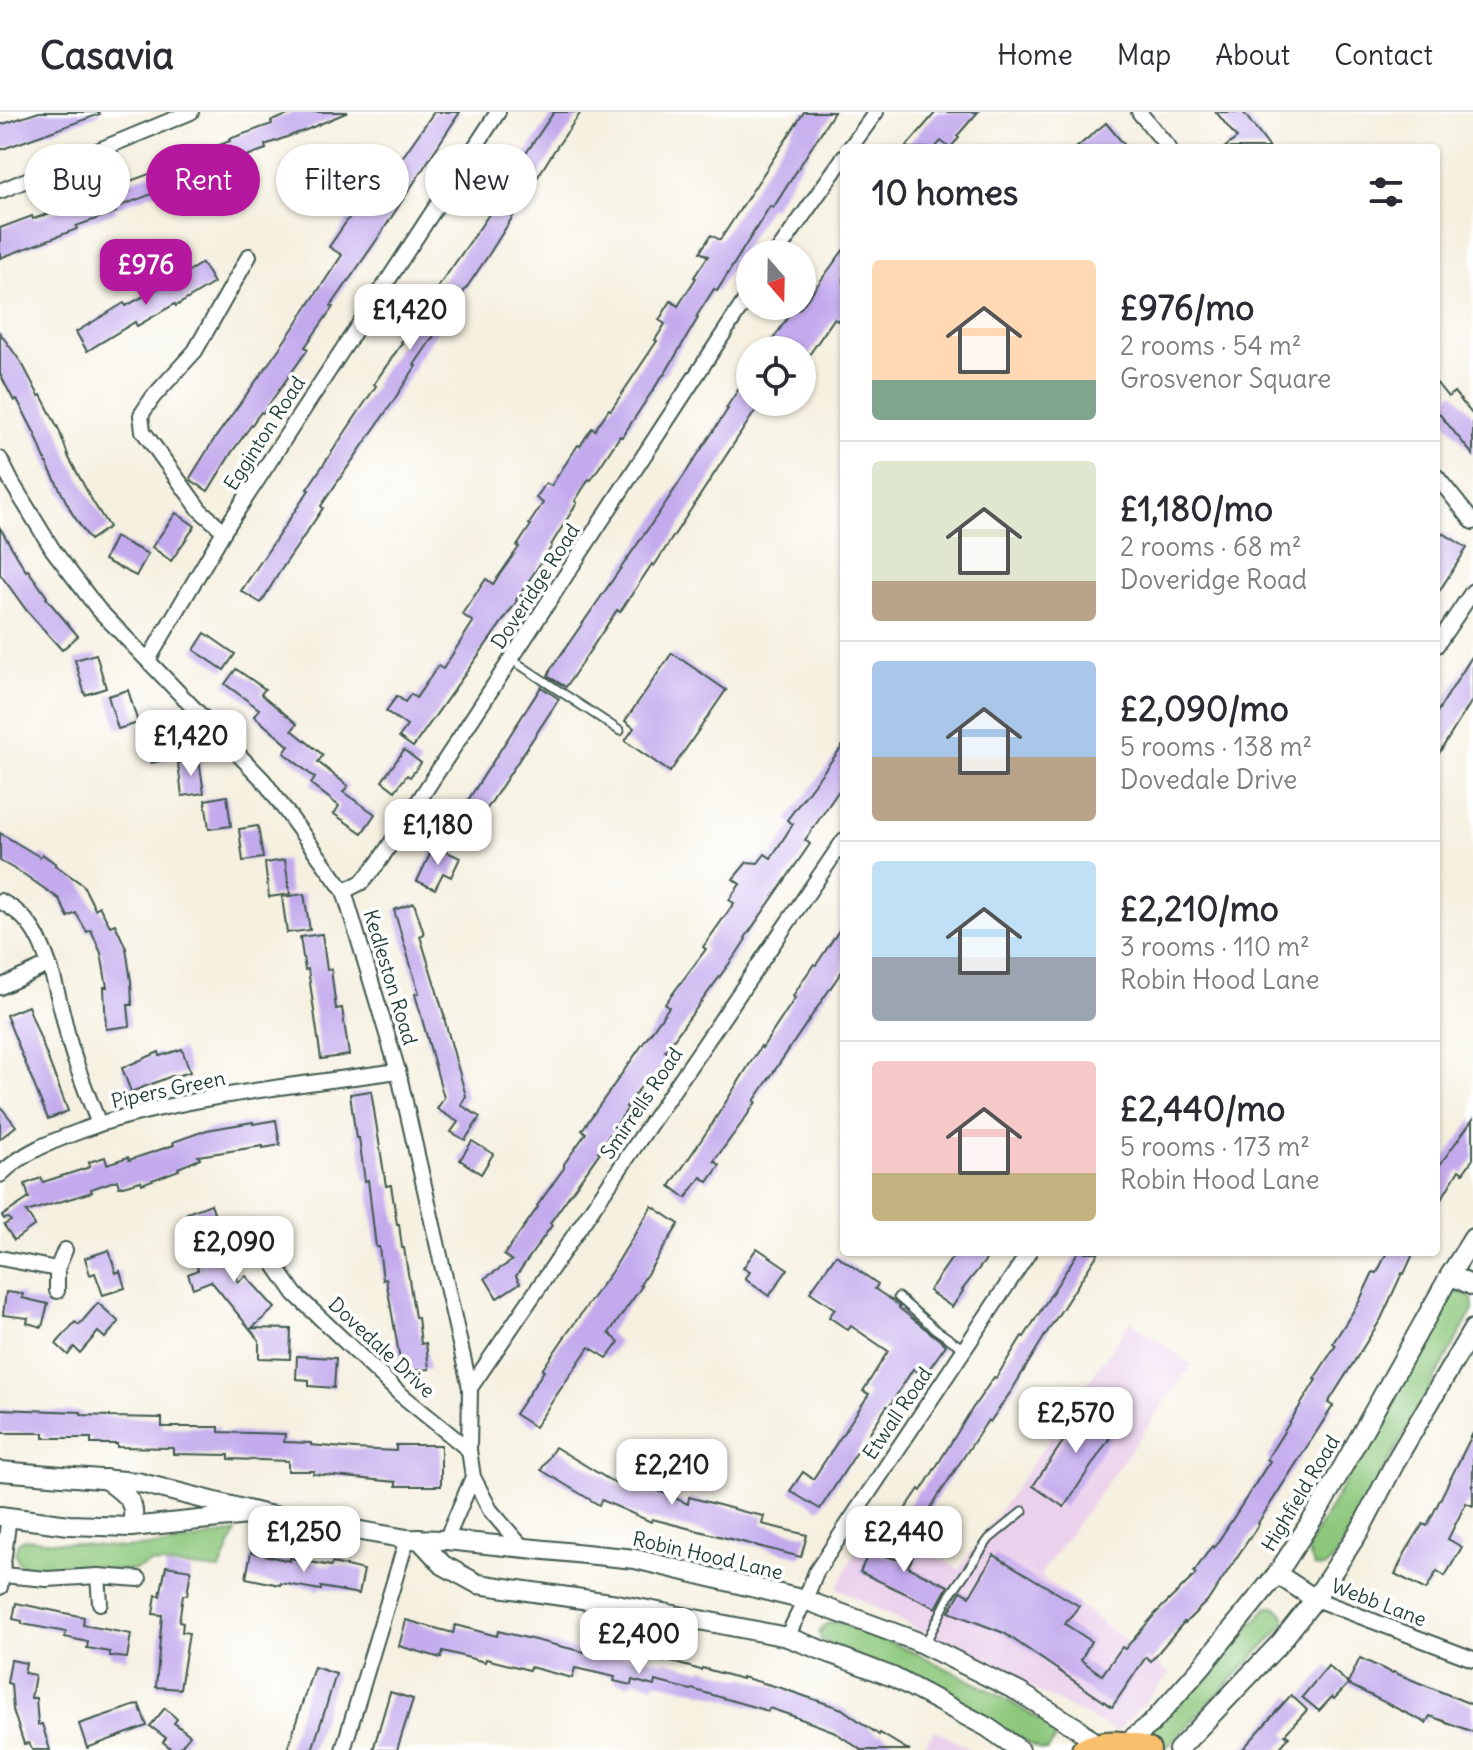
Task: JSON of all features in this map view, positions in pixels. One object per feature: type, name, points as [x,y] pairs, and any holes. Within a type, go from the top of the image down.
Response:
[{"type":"main road","points":[[1090,1747],[1127,1742],[1149,1750]]},
{"type":"street","points":[[0,191],[191,112]]},
{"type":"street","name":"Egginton Road","points":[[148,660],[224,531],[498,112]]},
{"type":"street","points":[[853,144],[876,112]]},
{"type":"street","points":[[1139,112],[1166,144]]},
{"type":"street","points":[[786,240],[840,163]]},
{"type":"street","points":[[224,531],[200,510],[158,452],[143,431],[141,415],[153,397],[195,351],[249,256]]},
{"type":"street","name":"Doveridge Road","points":[[344,891],[362,882],[378,863],[736,314]]},
{"type":"street","name":"Kedleston Road","points":[[0,459],[53,550],[98,609],[264,781],[344,891],[398,1071],[470,1388],[469,1450],[473,1477],[490,1510],[523,1548]]},
{"type":"street","points":[[1440,481],[1473,522]]},
{"type":"street","points":[[1440,640],[1473,591]]},
{"type":"street","name":"Smirrells Road","points":[[470,1388],[840,846]]},
{"type":"street","name":"Pipers Green","points":[[0,901],[19,912],[31,925],[48,965],[75,1060],[99,1124],[201,1099],[398,1071]]},
{"type":"street","points":[[0,987],[48,965]]},
{"type":"street","points":[[0,1175],[28,1152],[99,1124]]},
{"type":"street","name":"Dovedale Drive","points":[[248,1226],[295,1294],[399,1393],[469,1450]]},
{"type":"street","name":"Highfield Road","points":[[1127,1742],[1151,1724],[1277,1574],[1321,1506],[1473,1238]]},
{"type":"street","points":[[57,1291],[57,1269],[65,1250]]},
{"type":"street","name":"Etwall Road","points":[[787,1637],[816,1572],[1026,1256]]},
{"type":"street","points":[[0,1258],[57,1269]]},
{"type":"street","points":[[1450,1275],[1473,1286]]},
{"type":"street","points":[[1178,1750],[1280,1643],[1315,1599],[1360,1530],[1399,1455],[1473,1329]]},
{"type":"street","name":"Robin Hood Lane","points":[[0,1471],[137,1482],[263,1514],[413,1539],[635,1559],[805,1600],[924,1646],[1019,1692],[1077,1728],[1090,1747]]},
{"type":"street","points":[[443,1565],[446,1540],[473,1477]]},
{"type":"street","points":[[105,1479],[124,1493],[132,1505],[135,1515],[131,1527]]},
{"type":"street","name":"Robin Hood Lane","points":[[4,1516],[69,1525],[131,1527],[263,1514]]},
{"type":"street","points":[[4,1516],[1,1581],[98,1576],[139,1579]]},
{"type":"street","points":[[343,1750],[413,1539],[443,1565],[478,1584],[617,1604],[787,1637],[893,1677],[987,1727],[1020,1750]]},
{"type":"street","points":[[1277,1574],[1315,1599]]},
{"type":"street","points":[[98,1576],[100,1603]]},
{"type":"street","name":"Webb Lane","points":[[1315,1599],[1473,1659]]},
{"type":"lane","points":[[511,659],[620,731]]},
{"type":"lane","points":[[898,1297],[964,1349]]},
{"type":"lane","points":[[924,1646],[950,1595],[989,1539],[1023,1511]]},
{"type":"shaded area","points":[[1131,1321],[1192,1365],[1040,1575],[1171,1673],[1117,1732],[837,1588],[871,1522],[959,1569]]},
{"type":"shaded area","points":[[935,1730],[971,1750],[920,1750]]},
{"type":"green space","points":[[1458,1292],[1472,1299],[1473,1310],[1335,1558],[1324,1568],[1315,1567],[1308,1547],[1440,1314]]},
{"type":"green space","points":[[236,1532],[220,1570],[151,1563],[134,1570],[33,1570],[19,1563],[15,1553],[18,1543],[24,1539],[123,1548],[168,1545]]},
{"type":"green space","points":[[1268,1607],[1276,1607],[1286,1623],[1168,1746],[1161,1748],[1156,1745],[1151,1739],[1150,1730]]},
{"type":"green space","points":[[838,1621],[918,1654],[991,1691],[1049,1725],[1056,1732],[1055,1739],[1048,1750],[1041,1750],[931,1687],[821,1640],[819,1632],[826,1624]]},
{"type":"building","points":[[39,112],[100,114],[0,150],[0,125]]},
{"type":"building","points":[[296,112],[348,112],[265,145],[266,149],[260,151],[260,144],[222,144],[272,124],[271,121]]},
{"type":"building","points":[[434,112],[460,112],[439,144],[425,144],[425,166],[409,190],[409,148]]},
{"type":"building","points":[[554,112],[581,112],[537,178],[537,144],[532,144]]},
{"type":"building","points":[[804,112],[834,112],[773,208],[770,206],[749,240],[736,240],[736,261],[696,317],[664,375],[589,479],[517,601],[413,747],[399,737],[407,726],[386,711],[397,696],[405,702],[411,694],[416,698],[438,666],[443,669],[473,622],[462,614],[486,579],[493,584],[519,547],[543,503],[536,498],[546,483],[551,486],[578,445],[611,410],[657,341],[665,324],[659,320],[671,301],[678,306],[696,278],[708,256],[700,252],[711,235],[720,240]]},
{"type":"building","points":[[936,112],[978,112],[954,144],[941,141],[938,144],[908,144]]},
{"type":"building","points":[[1216,112],[1243,112],[1267,144],[1229,144],[1237,138]]},
{"type":"building","points":[[1106,123],[1124,144],[1081,144]]},
{"type":"building","points":[[146,175],[146,196],[130,202],[130,181]]},
{"type":"building","points":[[32,216],[33,219],[42,216],[105,216],[0,258],[0,228]]},
{"type":"building","points":[[350,216],[392,216],[305,347],[308,349],[232,452],[208,491],[190,478],[342,255],[329,247]]},
{"type":"building","points":[[488,216],[513,216],[321,506],[323,508],[261,603],[241,591],[309,490],[424,307]]},
{"type":"building","points":[[840,254],[840,317],[837,321],[834,319],[816,345],[816,336],[775,336],[786,320],[816,320],[816,287]]},
{"type":"building","points":[[202,263],[214,283],[137,326],[135,322],[87,351],[76,332],[124,303],[126,306],[165,286]]},
{"type":"building","points":[[0,333],[41,395],[69,458],[109,527],[90,540],[72,513],[17,399],[14,401],[0,374]]},
{"type":"building","points":[[1440,387],[1448,397],[1454,392],[1473,415],[1473,455],[1440,415]]},
{"type":"building","points":[[736,393],[736,416],[752,416],[654,566],[652,564],[620,612],[617,610],[566,687],[548,676],[661,510]]},
{"type":"building","points":[[176,513],[195,526],[171,561],[152,547]]},
{"type":"building","points":[[0,528],[26,571],[78,636],[62,650],[27,611],[0,574]]},
{"type":"building","points":[[1443,533],[1467,548],[1440,590],[1440,537]]},
{"type":"building","points":[[115,537],[148,554],[136,576],[104,560]]},
{"type":"building","points":[[205,633],[235,654],[224,670],[194,650]]},
{"type":"building","points":[[672,653],[726,690],[670,772],[625,741],[634,728],[625,721]]},
{"type":"building","points":[[96,654],[106,688],[85,695],[75,660]]},
{"type":"building","points":[[1473,655],[1473,699],[1440,752],[1440,708]]},
{"type":"building","points":[[236,669],[265,689],[261,694],[297,724],[292,730],[323,755],[318,762],[348,786],[343,792],[375,814],[362,833],[334,814],[339,806],[311,784],[315,778],[284,753],[289,746],[254,716],[259,709],[225,684]]},
{"type":"building","points":[[541,687],[559,699],[469,836],[452,825]]},
{"type":"building","points":[[128,690],[138,723],[118,729],[108,696]]},
{"type":"building","points":[[161,724],[171,758],[151,763],[142,730]]},
{"type":"building","points":[[840,749],[840,789],[805,840],[810,844],[737,953],[665,1051],[670,1054],[647,1086],[643,1084],[626,1107],[600,1152],[516,1276],[520,1283],[497,1298],[485,1278],[512,1261],[504,1255],[586,1133],[582,1130],[669,1007],[665,1004],[706,949],[703,947],[734,903],[729,900],[740,884],[733,879],[747,862],[758,863],[765,854],[771,858],[793,824],[787,820]]},
{"type":"building","points":[[404,750],[421,763],[395,791],[382,781]]},
{"type":"building","points":[[199,760],[204,793],[182,796],[178,763]]},
{"type":"building","points":[[227,796],[231,826],[209,829],[205,800]]},
{"type":"building","points":[[258,826],[263,858],[243,861],[239,829]]},
{"type":"building","points":[[0,833],[40,857],[42,854],[83,885],[95,909],[99,906],[110,926],[115,924],[126,948],[131,981],[132,1005],[128,1005],[130,1026],[106,1029],[104,987],[107,987],[101,953],[91,930],[87,932],[76,913],[68,917],[59,899],[0,861]]},
{"type":"building","points":[[434,846],[460,858],[451,877],[443,873],[435,889],[417,881]]},
{"type":"building","points":[[285,860],[290,894],[269,897],[265,863]]},
{"type":"building","points":[[304,894],[310,930],[287,933],[282,897]]},
{"type":"building","points":[[414,903],[424,934],[420,936],[466,1096],[461,1105],[480,1117],[465,1140],[451,1132],[458,1122],[437,1109],[444,1098],[415,994],[419,993],[394,910]]},
{"type":"building","points":[[840,929],[840,974],[714,1161],[720,1165],[708,1182],[701,1177],[686,1198],[670,1186],[795,998],[793,996],[803,980]]},
{"type":"building","points":[[322,934],[327,970],[331,969],[336,1009],[342,1008],[349,1055],[321,1059],[308,969],[305,970],[300,937]]},
{"type":"building","points":[[28,1006],[68,1111],[48,1119],[6,1015]]},
{"type":"building","points":[[182,1049],[190,1072],[131,1092],[122,1068],[159,1052],[160,1056]]},
{"type":"building","points":[[371,1091],[386,1186],[391,1185],[415,1317],[418,1317],[421,1344],[426,1343],[429,1369],[402,1372],[386,1279],[383,1280],[379,1247],[376,1247],[368,1180],[365,1181],[350,1094]]},
{"type":"building","points":[[0,1106],[16,1126],[0,1139]]},
{"type":"building","points":[[1473,1119],[1473,1159],[1463,1173],[1459,1170],[1440,1201],[1440,1164]]},
{"type":"building","points":[[276,1120],[280,1145],[198,1156],[200,1159],[179,1170],[142,1184],[141,1181],[119,1187],[117,1180],[91,1189],[92,1192],[26,1212],[35,1225],[14,1240],[4,1225],[11,1221],[2,1216],[29,1198],[25,1184],[41,1178],[43,1182],[90,1167],[89,1162],[105,1157],[107,1164],[128,1157],[129,1160],[207,1130]]},
{"type":"building","points":[[472,1141],[493,1154],[481,1174],[460,1160]]},
{"type":"building","points":[[211,1204],[238,1282],[246,1276],[275,1308],[252,1328],[291,1329],[290,1359],[259,1358],[259,1340],[211,1281],[193,1288],[188,1274],[198,1270],[192,1253],[200,1250],[187,1213]]},
{"type":"building","points":[[652,1206],[679,1224],[609,1333],[619,1342],[607,1358],[589,1347],[535,1427],[515,1414]]},
{"type":"building","points":[[757,1248],[788,1269],[769,1296],[745,1279],[750,1272],[743,1268]]},
{"type":"building","points":[[109,1250],[116,1273],[120,1271],[125,1288],[103,1295],[95,1273],[90,1275],[85,1258]]},
{"type":"building","points":[[836,1255],[878,1284],[875,1289],[946,1345],[924,1376],[913,1369],[820,1509],[790,1491],[803,1472],[813,1479],[869,1394],[863,1391],[888,1351],[851,1326],[848,1330],[829,1317],[835,1309],[810,1292]]},
{"type":"building","points":[[953,1256],[989,1256],[952,1307],[929,1291]]},
{"type":"building","points":[[1075,1256],[1096,1256],[1012,1390],[990,1422],[988,1420],[910,1539],[893,1527],[919,1489],[921,1491],[972,1409],[1024,1337]]},
{"type":"building","points":[[1385,1256],[1412,1256],[1381,1319],[1328,1403],[1333,1406],[1259,1524],[1209,1599],[1184,1622],[1151,1661],[1146,1657],[1112,1707],[1004,1633],[949,1612],[961,1591],[970,1596],[994,1555],[1079,1606],[1065,1624],[1091,1641],[1081,1660],[1102,1675],[1122,1647],[1125,1649],[1196,1574],[1194,1572],[1212,1546],[1214,1548],[1270,1461],[1267,1459],[1336,1345],[1333,1343],[1359,1302],[1373,1272],[1377,1273]]},
{"type":"building","points":[[6,1292],[23,1294],[22,1298],[48,1304],[42,1327],[27,1323],[28,1318],[3,1315]]},
{"type":"building","points":[[98,1303],[119,1322],[105,1338],[98,1332],[80,1353],[74,1347],[68,1355],[56,1344],[75,1322],[79,1325]]},
{"type":"building","points":[[297,1356],[336,1358],[334,1388],[309,1386],[309,1380],[296,1379]]},
{"type":"building","points":[[1089,1403],[1119,1424],[1064,1507],[1033,1486]]},
{"type":"building","points":[[0,1409],[162,1418],[162,1427],[219,1427],[219,1432],[285,1434],[284,1442],[355,1449],[396,1451],[396,1445],[441,1445],[441,1486],[396,1486],[396,1482],[313,1474],[314,1471],[288,1471],[288,1461],[229,1459],[229,1455],[173,1454],[173,1448],[91,1444],[91,1438],[44,1438],[44,1433],[0,1433]]},
{"type":"building","points":[[1473,1433],[1473,1506],[1466,1503],[1448,1539],[1462,1547],[1445,1576],[1437,1571],[1426,1590],[1395,1574],[1423,1524],[1427,1526]]},
{"type":"building","points":[[555,1447],[623,1488],[628,1477],[688,1504],[689,1497],[764,1516],[762,1524],[807,1535],[801,1557],[652,1519],[651,1522],[602,1500],[599,1505],[541,1470]]},
{"type":"building","points":[[900,1537],[918,1546],[908,1567],[948,1586],[936,1608],[860,1572],[869,1552],[907,1562],[892,1553]]},
{"type":"building","points":[[251,1552],[290,1561],[290,1558],[331,1566],[332,1563],[364,1570],[359,1594],[246,1578]]},
{"type":"building","points":[[166,1566],[191,1570],[179,1622],[183,1623],[182,1632],[189,1633],[180,1689],[156,1687],[162,1615],[153,1614]]},
{"type":"building","points":[[16,1603],[84,1617],[83,1625],[131,1634],[127,1658],[87,1648],[88,1642],[65,1637],[66,1632],[22,1624],[22,1621],[13,1619]]},
{"type":"building","points":[[406,1620],[453,1633],[455,1625],[497,1636],[498,1631],[584,1652],[585,1648],[638,1659],[639,1656],[742,1677],[842,1709],[879,1735],[908,1750],[861,1750],[833,1731],[790,1715],[655,1681],[654,1686],[632,1680],[631,1685],[614,1681],[615,1677],[575,1668],[572,1678],[443,1651],[441,1658],[399,1646]]},
{"type":"building","points":[[1360,1658],[1473,1705],[1473,1732],[1430,1716],[1426,1723],[1348,1684],[1319,1711],[1302,1697],[1328,1666],[1348,1683]]},
{"type":"building","points":[[11,1660],[26,1663],[24,1673],[35,1675],[31,1698],[36,1698],[38,1725],[42,1724],[50,1750],[32,1750],[29,1743],[24,1744],[13,1710],[11,1684],[7,1683]]},
{"type":"building","points":[[314,1667],[336,1674],[326,1707],[312,1750],[287,1750]]},
{"type":"building","points":[[390,1692],[413,1699],[397,1750],[373,1750]]},
{"type":"building","points":[[1291,1695],[1307,1710],[1285,1734],[1289,1737],[1278,1750],[1242,1750]]},
{"type":"building","points":[[139,1704],[147,1726],[87,1748],[79,1724]]},
{"type":"building","points":[[165,1708],[177,1719],[174,1723],[190,1735],[178,1750],[163,1742],[166,1738],[150,1726]]}]
